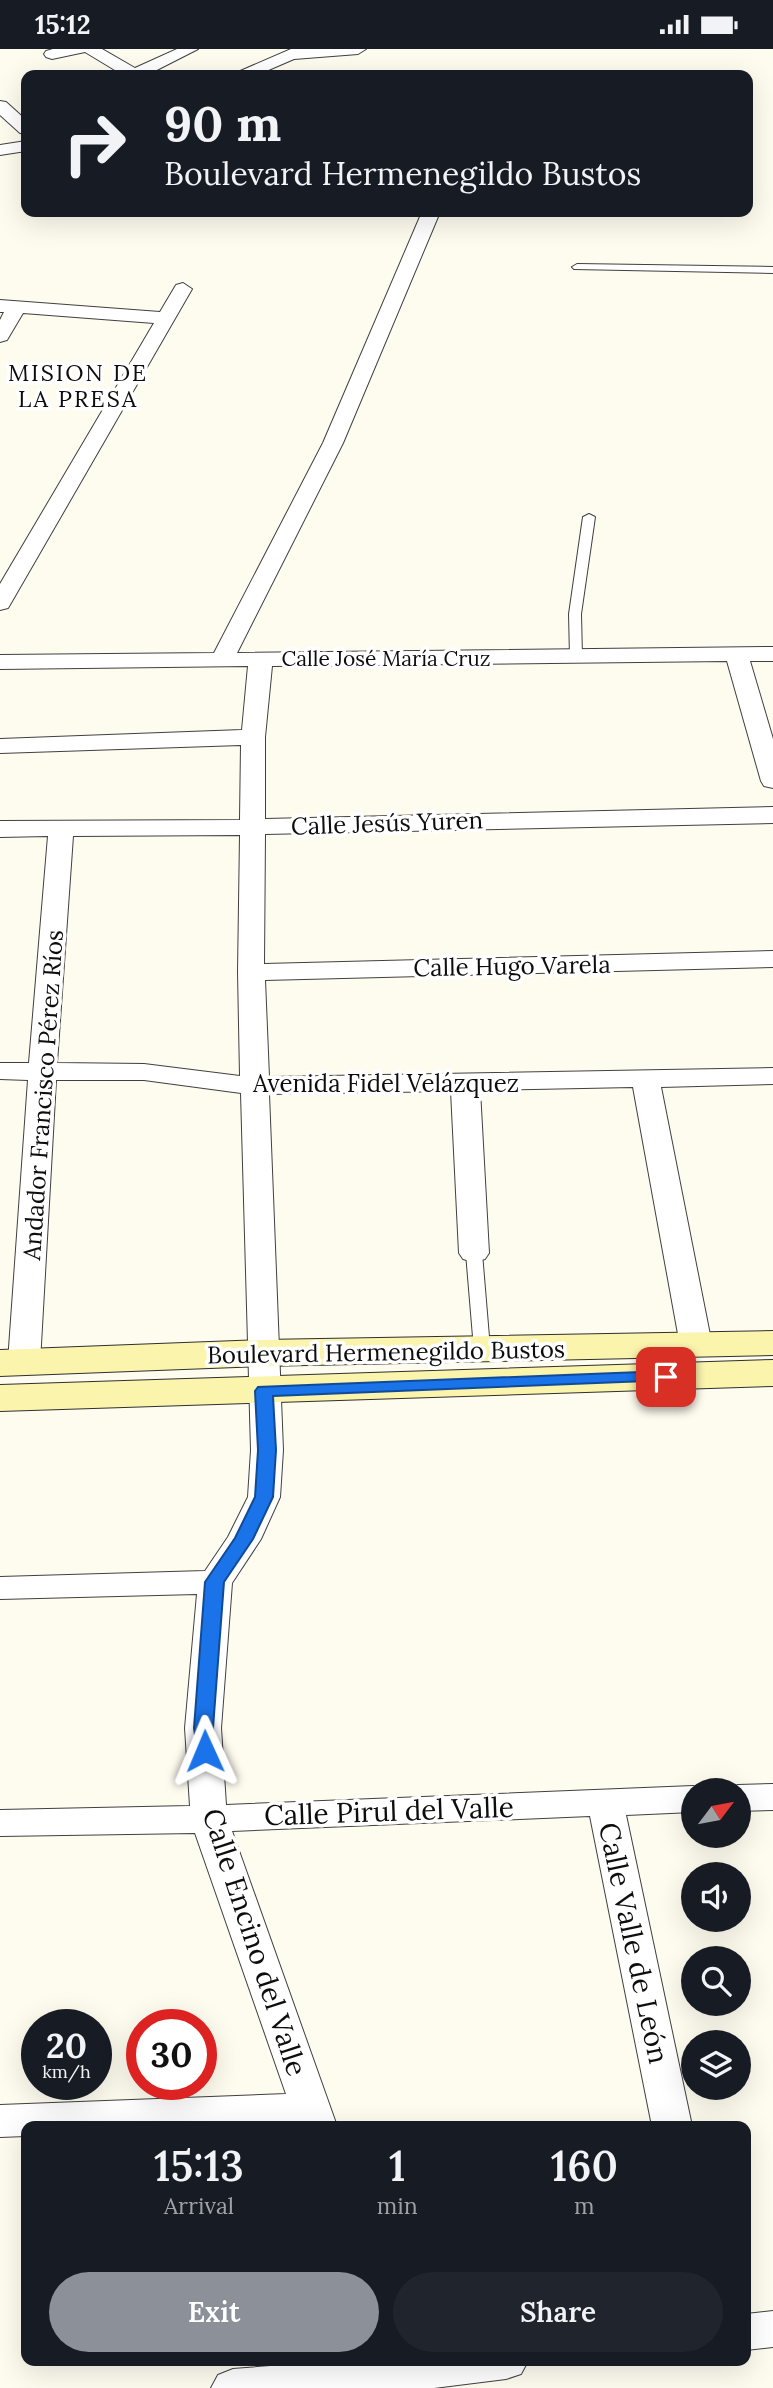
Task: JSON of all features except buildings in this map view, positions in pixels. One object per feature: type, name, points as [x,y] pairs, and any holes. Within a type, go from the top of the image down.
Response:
[{"type":"street","points":[[52,54],[80,49]]},
{"type":"street","points":[[90,49],[126,70]]},
{"type":"street","points":[[145,70],[190,49]]},
{"type":"street","points":[[255,70],[291,54],[358,49]]},
{"type":"street","points":[[0,86],[11,108]]},
{"type":"street","points":[[0,150],[21,147]]},
{"type":"street","points":[[223,658],[333,443],[358,379],[392,309],[428,217]]},
{"type":"street","points":[[0,603],[183,289]]},
{"type":"street","points":[[0,336],[9,307],[165,318]]},
{"type":"street","points":[[737,655],[773,781]]},
{"type":"street","name":"Calle José María Cruz","points":[[0,662],[773,655]]},
{"type":"street","name":"Calle Encino del Valle","points":[[261,658],[253,737],[251,972],[267,1450],[264,1497],[244,1539],[215,1582],[204,1728],[209,1819],[314,2118]]},
{"type":"street","points":[[0,746],[253,737]]},
{"type":"street","name":"Calle Jesús Yuren","points":[[0,829],[253,827],[773,815]]},
{"type":"street","name":"Andador Francisco Pérez Ríos","points":[[12,1362],[32,1260],[42,1072],[61,829]]},
{"type":"street","name":"Calle Hugo Varela","points":[[251,972],[773,959]]},
{"type":"street","name":"Avenida Fidel Velázquez","points":[[0,1071],[144,1072],[256,1086],[773,1076]]},
{"type":"street","points":[[646,1080],[696,1345]]},
{"type":"street","points":[[465,1083],[474,1253]]},
{"type":"street","name":"Boulevard Hermenegildo Bustos","points":[[0,1398],[482,1349],[773,1343]]},
{"type":"street","name":"Boulevard Hermenegildo Bustos","points":[[12,1362],[263,1372],[773,1373]]},
{"type":"street","points":[[0,1588],[215,1582]]},
{"type":"street","points":[[751,1798],[773,1797]]},
{"type":"street","name":"Calle Pirul del Valle","points":[[0,1823],[209,1819],[681,1799]]},
{"type":"street","name":"Calle Valle de León","points":[[605,1802],[671,2121]]},
{"type":"street","points":[[0,2121],[314,2118]]},
{"type":"street","points":[[751,2331],[773,2329]]},
{"type":"street","points":[[233,2388],[467,2366]]},
{"type":"lane","points":[[577,267],[773,270]]},
{"type":"lane","points":[[576,657],[575,614],[589,517]]},
{"type":"lane","points":[[474,1253],[482,1349]]},
{"type":"district","name":"MISION DE LA PRESA","points":[[78,385]]},
{"type":"route","points":[[205,1751],[209,1638],[215,1582],[244,1539],[264,1497],[267,1450],[264,1391],[666,1377]]}]
